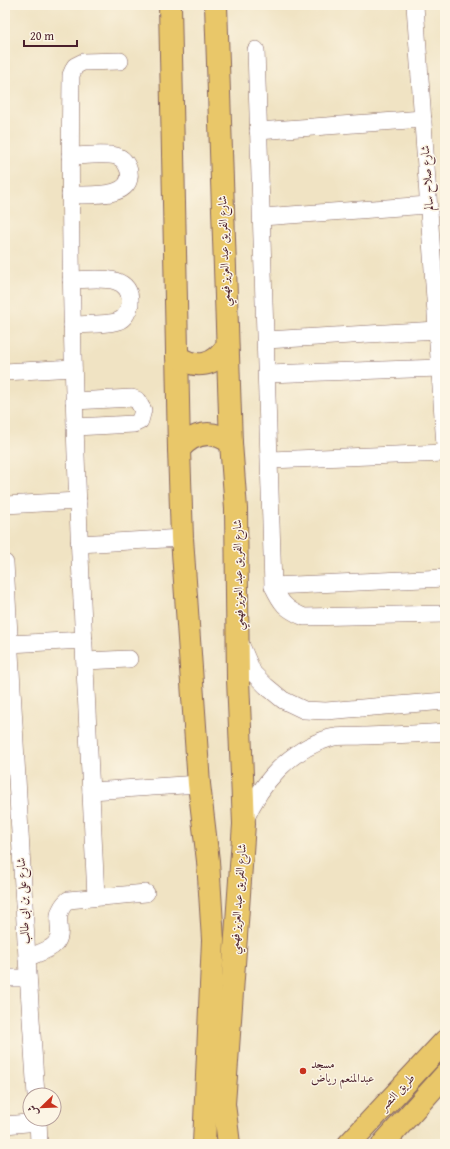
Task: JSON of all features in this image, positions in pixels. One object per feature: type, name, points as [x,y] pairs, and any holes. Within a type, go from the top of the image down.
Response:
[{"type":"main road","name":"شارع الفريق عبد العزيز فهمي","points":[[170,5],[178,448],[182,538],[199,784],[208,861],[213,940],[204,1144]]},
{"type":"main road","name":"شارع الفريق عبد العزيز فهمي","points":[[216,5],[231,443],[236,509],[239,641],[238,679],[244,824],[224,1104],[229,1144]]},
{"type":"main road","points":[[176,356],[185,362],[195,365],[205,364],[214,361],[228,346]]},
{"type":"main road","points":[[178,448],[194,436],[204,433],[223,437],[231,443]]},
{"type":"main road","name":"طريق النصر","points":[[349,1144],[445,1041]]},
{"type":"main road","name":"طريق النصر","points":[[383,1144],[445,1075]]},
{"type":"street","name":"شارع صلاح سالم","points":[[415,5],[428,205],[440,312],[437,330],[445,446]]},
{"type":"street","points":[[256,50],[273,586],[281,602],[292,612],[304,616],[445,614]]},
{"type":"street","points":[[96,896],[72,368],[70,195],[71,75],[75,66],[83,62],[120,61]]},
{"type":"street","points":[[258,131],[423,119]]},
{"type":"street","points":[[70,156],[115,156],[128,166],[129,175],[125,186],[115,193],[70,195]]},
{"type":"street","points":[[262,217],[428,205]]},
{"type":"street","points":[[71,280],[114,279],[122,283],[130,298],[129,307],[125,316],[118,321],[72,325]]},
{"type":"street","points":[[266,340],[437,330]]},
{"type":"street","points":[[5,372],[72,368]]},
{"type":"street","points":[[267,374],[440,368]]},
{"type":"street","points":[[74,400],[132,398],[137,400],[144,410],[140,421],[134,424],[75,427]]},
{"type":"street","points":[[270,460],[445,453]]},
{"type":"street","points":[[5,505],[78,501]]},
{"type":"street","points":[[80,544],[182,538]]},
{"type":"street","name":"شارع على بن ابى طالب","points":[[5,564],[26,958],[35,1087]]},
{"type":"street","points":[[273,586],[445,578]]},
{"type":"street","points":[[9,644],[84,640]]},
{"type":"street","points":[[239,641],[253,673],[283,700],[304,710],[326,711],[445,702]]},
{"type":"street","points":[[85,661],[129,659]]},
{"type":"street","points":[[244,824],[254,799],[270,777],[289,760],[309,746],[331,738],[445,732]]},
{"type":"street","points":[[91,791],[199,784]]},
{"type":"street","points":[[26,958],[44,951],[55,944],[59,936],[58,915],[68,900],[96,896],[146,893]]},
{"type":"street","points":[[5,978],[28,978]]},
{"type":"street","points":[[5,1125],[22,1123]]},
{"type":"street","points":[[38,1127],[39,1144]]},
{"type":"place","name":"مسجد عبدالمنعم رياض","points":[[303,1071]]}]
